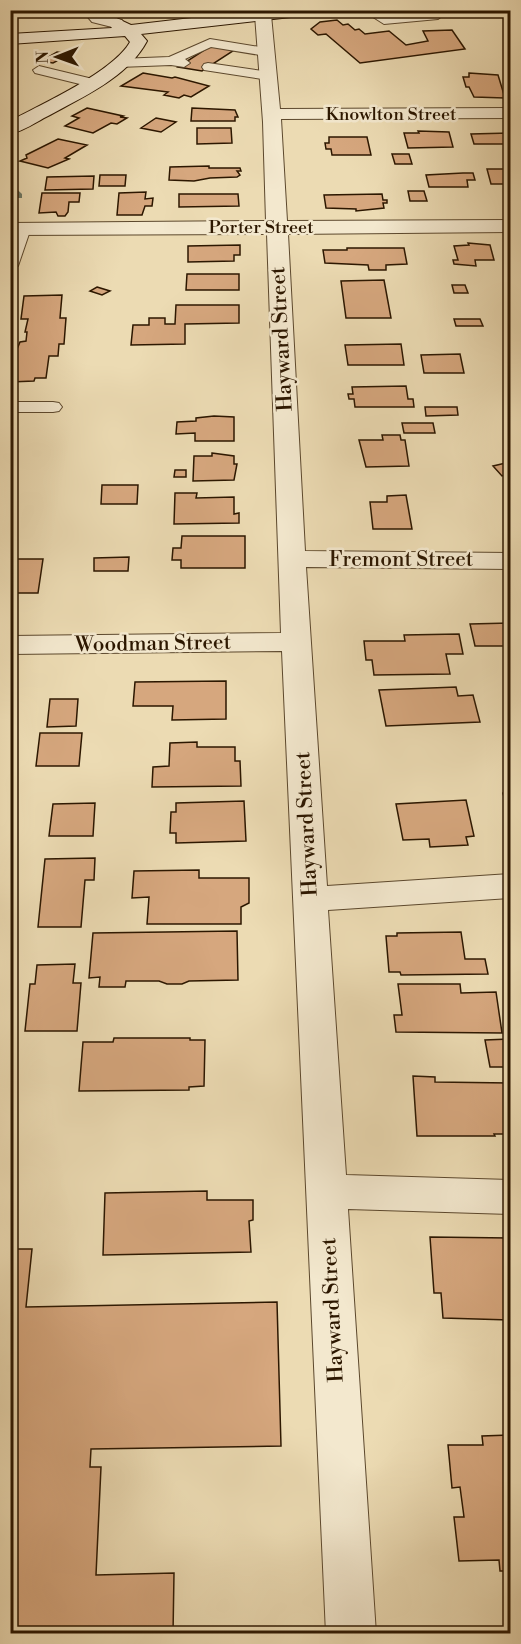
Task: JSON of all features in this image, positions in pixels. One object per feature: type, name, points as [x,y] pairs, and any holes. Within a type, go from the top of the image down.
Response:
[{"type":"street","points":[[122,27],[228,10]]},
{"type":"street","points":[[10,39],[52,35],[95,22],[122,27],[308,10]]},
{"type":"street","name":"Hayward Street","points":[[263,15],[272,114],[296,642],[312,898],[351,1634]]},
{"type":"street","points":[[95,22],[117,54],[119,63]]},
{"type":"street","points":[[10,129],[92,83],[138,49],[139,41],[122,27]]},
{"type":"street","name":"Knowlton Street","points":[[272,114],[510,113]]},
{"type":"street","name":"Porter Street","points":[[17,229],[510,226]]},
{"type":"street","name":"Fremont Street","points":[[292,559],[510,561]]},
{"type":"street","name":"Woodman Street","points":[[10,645],[296,642]]},
{"type":"street","points":[[312,898],[510,886]]},
{"type":"street","points":[[326,1191],[510,1197]]},
{"type":"lane","points":[[366,10],[384,20],[438,15],[445,10]]},
{"type":"lane","points":[[119,63],[177,62],[210,43],[267,64]]},
{"type":"lane","points":[[225,56],[267,64]]},
{"type":"lane","points":[[208,67],[267,64]]},
{"type":"lane","points":[[39,70],[92,83]]},
{"type":"lane","points":[[10,266],[17,229]]},
{"type":"lane","points":[[10,406],[53,406]]},
{"type":"building","points":[[10,10],[35,10],[37,13],[10,15]]},
{"type":"building","points":[[337,20],[365,34],[389,31],[406,45],[428,41],[423,31],[452,30],[465,49],[360,63],[326,34],[318,35],[311,29],[320,22]]},
{"type":"building","points":[[212,45],[236,49],[202,71],[178,67]]},
{"type":"building","points":[[57,52],[70,54],[53,63],[41,61]]},
{"type":"building","points":[[143,73],[175,77],[209,86],[191,97],[184,95],[179,98],[164,95],[168,92],[121,86]]},
{"type":"building","points":[[469,73],[498,75],[505,98],[474,97],[469,87],[466,87],[463,77],[469,77]]},
{"type":"building","points":[[87,108],[127,118],[117,124],[111,123],[93,133],[65,126],[79,118],[72,116]]},
{"type":"building","points":[[192,108],[235,110],[238,117],[235,117],[235,121],[191,121]]},
{"type":"building","points":[[156,118],[176,122],[161,132],[141,128]]},
{"type":"building","points":[[197,128],[231,128],[232,143],[197,144]]},
{"type":"building","points":[[418,131],[449,132],[453,147],[408,148],[404,133],[419,133]]},
{"type":"building","points":[[510,133],[510,144],[474,144],[471,134]]},
{"type":"building","points":[[329,137],[367,137],[371,155],[332,155],[331,149],[326,149],[325,143],[329,143]]},
{"type":"building","points":[[58,139],[87,145],[65,158],[69,159],[48,168],[20,161],[27,158],[26,155]]},
{"type":"building","points":[[392,154],[409,154],[412,164],[395,164]]},
{"type":"building","points":[[209,166],[209,168],[240,168],[241,171],[237,171],[240,175],[237,177],[194,181],[169,180],[170,167]]},
{"type":"building","points":[[487,169],[510,169],[510,184],[491,184]]},
{"type":"building","points":[[473,173],[475,180],[467,180],[468,187],[429,187],[426,175]]},
{"type":"building","points":[[100,175],[126,175],[125,186],[99,186]]},
{"type":"building","points":[[94,176],[93,189],[45,190],[47,177]]},
{"type":"building","points":[[408,191],[424,191],[427,201],[410,201]]},
{"type":"building","points":[[146,192],[145,199],[153,198],[152,206],[145,206],[142,215],[117,215],[119,193]]},
{"type":"building","points":[[42,193],[80,193],[79,202],[69,202],[65,216],[58,216],[56,212],[39,213]]},
{"type":"building","points":[[179,194],[238,194],[239,206],[179,207]]},
{"type":"building","points":[[382,194],[383,200],[387,200],[387,203],[383,203],[384,208],[356,211],[356,209],[326,208],[324,195]]},
{"type":"building","points":[[468,243],[490,245],[494,260],[475,260],[476,266],[454,264],[453,260],[458,260],[454,246],[469,245]]},
{"type":"building","points":[[240,245],[240,255],[234,255],[234,261],[188,262],[188,246]]},
{"type":"building","points":[[347,248],[404,248],[407,264],[386,265],[386,270],[369,270],[368,265],[325,263],[323,250],[347,250]]},
{"type":"building","points":[[187,274],[239,274],[239,290],[186,290]]},
{"type":"building","points":[[384,280],[391,318],[346,318],[341,281]]},
{"type":"building","points":[[452,285],[465,285],[468,293],[454,293]]},
{"type":"building","points":[[97,287],[110,291],[102,295],[90,291]]},
{"type":"building","points":[[62,295],[60,318],[66,318],[64,344],[59,344],[58,356],[49,356],[46,378],[10,382],[10,354],[15,354],[20,342],[26,341],[27,332],[25,332],[28,319],[21,319],[24,296]]},
{"type":"building","points":[[176,305],[239,305],[239,323],[185,324],[185,344],[131,345],[133,325],[149,325],[149,318],[165,318],[165,324],[175,324]]},
{"type":"building","points":[[454,319],[480,319],[483,326],[456,326]]},
{"type":"building","points":[[401,344],[404,365],[348,365],[345,345]]},
{"type":"building","points":[[460,354],[464,373],[424,373],[421,355]]},
{"type":"building","points":[[406,386],[408,399],[413,399],[414,407],[355,407],[354,399],[349,399],[348,394],[353,394],[352,387]]},
{"type":"building","points":[[425,407],[457,407],[458,415],[426,416]]},
{"type":"building","points":[[234,417],[234,441],[195,441],[195,433],[176,434],[177,422],[196,421],[196,418]]},
{"type":"building","points":[[402,423],[433,423],[435,433],[404,433]]},
{"type":"building","points":[[382,435],[400,435],[401,440],[405,440],[409,466],[366,467],[359,440],[383,440]]},
{"type":"building","points":[[212,453],[234,456],[234,464],[237,464],[234,480],[193,481],[194,456],[212,456]]},
{"type":"building","points":[[510,462],[510,474],[502,476],[493,466]]},
{"type":"building","points":[[175,470],[186,470],[186,477],[174,477]]},
{"type":"building","points":[[102,485],[138,485],[137,504],[101,504]]},
{"type":"building","points":[[175,493],[197,493],[196,498],[234,497],[234,514],[239,513],[239,523],[174,524]]},
{"type":"building","points":[[406,495],[412,529],[373,529],[370,502],[387,502],[387,496]]},
{"type":"building","points":[[182,536],[245,536],[245,568],[181,568],[181,560],[172,560],[173,548],[181,548]]},
{"type":"building","points":[[129,557],[128,571],[94,571],[94,558]]},
{"type":"building","points":[[10,559],[43,559],[38,593],[10,593]]},
{"type":"building","points":[[510,623],[510,646],[475,646],[470,624]]},
{"type":"building","points":[[459,634],[463,654],[446,654],[450,674],[374,675],[372,660],[366,660],[364,641],[405,641],[404,635]]},
{"type":"building","points":[[226,681],[226,719],[172,720],[173,706],[133,706],[135,682]]},
{"type":"building","points":[[456,687],[458,696],[473,695],[480,722],[386,726],[379,690]]},
{"type":"building","points":[[50,699],[78,699],[76,726],[47,727]]},
{"type":"building","points":[[40,733],[82,733],[79,766],[36,766]]},
{"type":"building","points":[[197,742],[197,747],[235,747],[235,761],[240,761],[241,786],[152,787],[153,767],[169,766],[170,743]]},
{"type":"building","points":[[510,792],[510,820],[503,793]]},
{"type":"building","points":[[466,800],[474,836],[466,837],[468,845],[430,847],[429,839],[403,840],[396,804]]},
{"type":"building","points":[[244,801],[246,841],[176,843],[176,833],[170,833],[171,812],[176,812],[176,803]]},
{"type":"building","points":[[95,803],[93,836],[49,836],[53,804]]},
{"type":"building","points":[[95,858],[94,880],[85,880],[81,927],[38,927],[45,859]]},
{"type":"building","points":[[199,870],[199,878],[249,878],[249,903],[241,907],[241,924],[147,924],[149,897],[132,898],[134,871]]},
{"type":"building","points":[[237,931],[238,980],[189,981],[182,984],[126,981],[125,987],[99,987],[100,977],[89,978],[93,933]]},
{"type":"building","points":[[461,932],[465,959],[485,959],[488,974],[401,975],[400,972],[389,972],[386,936],[397,936],[397,933]]},
{"type":"building","points":[[75,964],[73,983],[81,983],[77,1031],[25,1031],[30,984],[35,984],[37,965]]},
{"type":"building","points":[[398,984],[460,984],[461,993],[496,992],[502,1033],[396,1032],[394,1015],[402,1015]]},
{"type":"building","points":[[114,1038],[205,1040],[204,1086],[189,1087],[189,1090],[79,1091],[83,1042],[113,1042]]},
{"type":"building","points":[[510,1039],[510,1067],[490,1067],[485,1040]]},
{"type":"building","points":[[413,1076],[435,1077],[435,1082],[510,1083],[510,1134],[417,1136]]},
{"type":"building","points":[[207,1191],[207,1200],[253,1200],[253,1220],[249,1221],[251,1252],[103,1255],[105,1193]]},
{"type":"building","points":[[430,1237],[510,1238],[510,1320],[443,1318],[441,1293],[434,1293]]},
{"type":"building","points":[[10,1249],[32,1249],[26,1307],[277,1302],[281,1446],[91,1449],[90,1467],[101,1467],[96,1575],[174,1573],[173,1634],[10,1634]]},
{"type":"building","points":[[510,1435],[510,1571],[500,1571],[499,1560],[459,1561],[454,1517],[464,1517],[460,1487],[452,1488],[448,1445],[483,1445],[482,1436]]},
{"type":"waterway","points":[[10,185],[19,196]]}]
